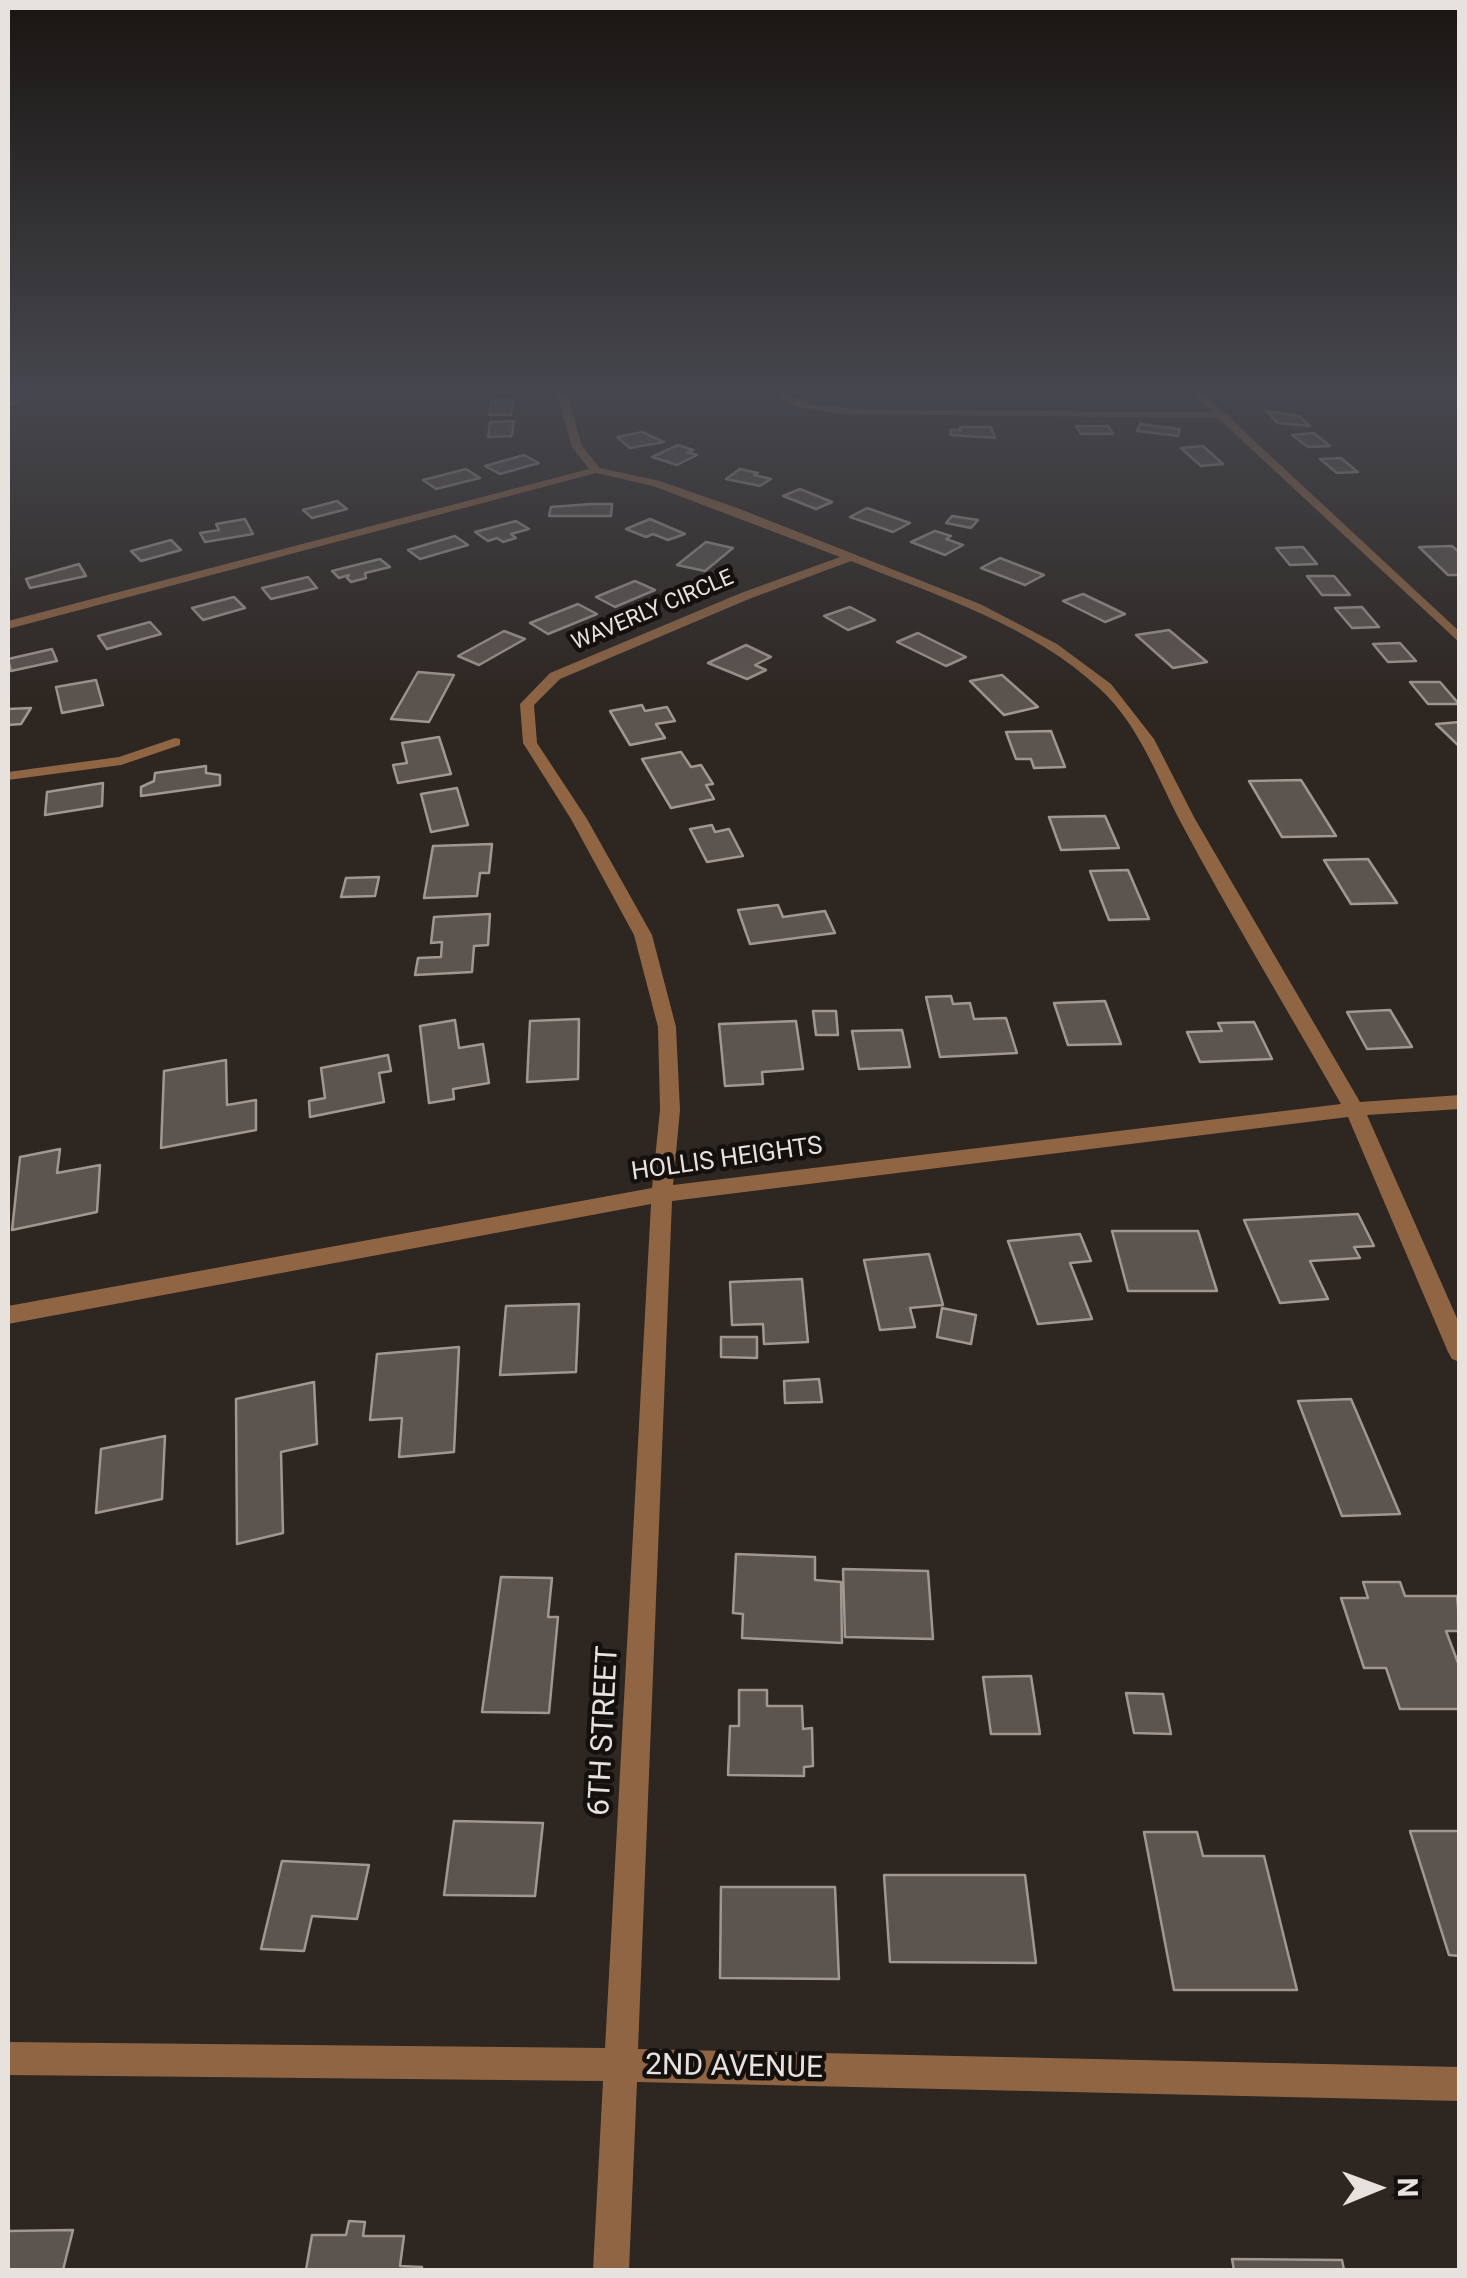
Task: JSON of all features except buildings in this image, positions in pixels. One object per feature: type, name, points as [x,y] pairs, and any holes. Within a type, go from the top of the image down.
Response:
[{"type":"street","points":[[8,625],[481,500]]},
{"type":"street","points":[[704,500],[976,608],[1052,647],[1106,687],[1146,739],[1187,819],[1354,1109],[1460,1352]]},
{"type":"street","points":[[1312,500],[1460,639]]},
{"type":"street","name":"WAVERLY CIRCLE","points":[[662,1194],[670,1110],[667,1027],[643,935],[579,819],[530,742],[526,704],[555,676],[745,596],[848,558]]},
{"type":"street","points":[[8,776],[121,761],[175,742]]},
{"type":"street","name":"HOLLIS HEIGHTS","points":[[8,1315],[662,1194],[1354,1109],[1460,1102]]},
{"type":"street","name":"6TH STREET","points":[[611,2270],[662,1194]]},
{"type":"street","name":"2ND AVENUE","points":[[8,2059],[623,2066],[1460,2084]]}]
